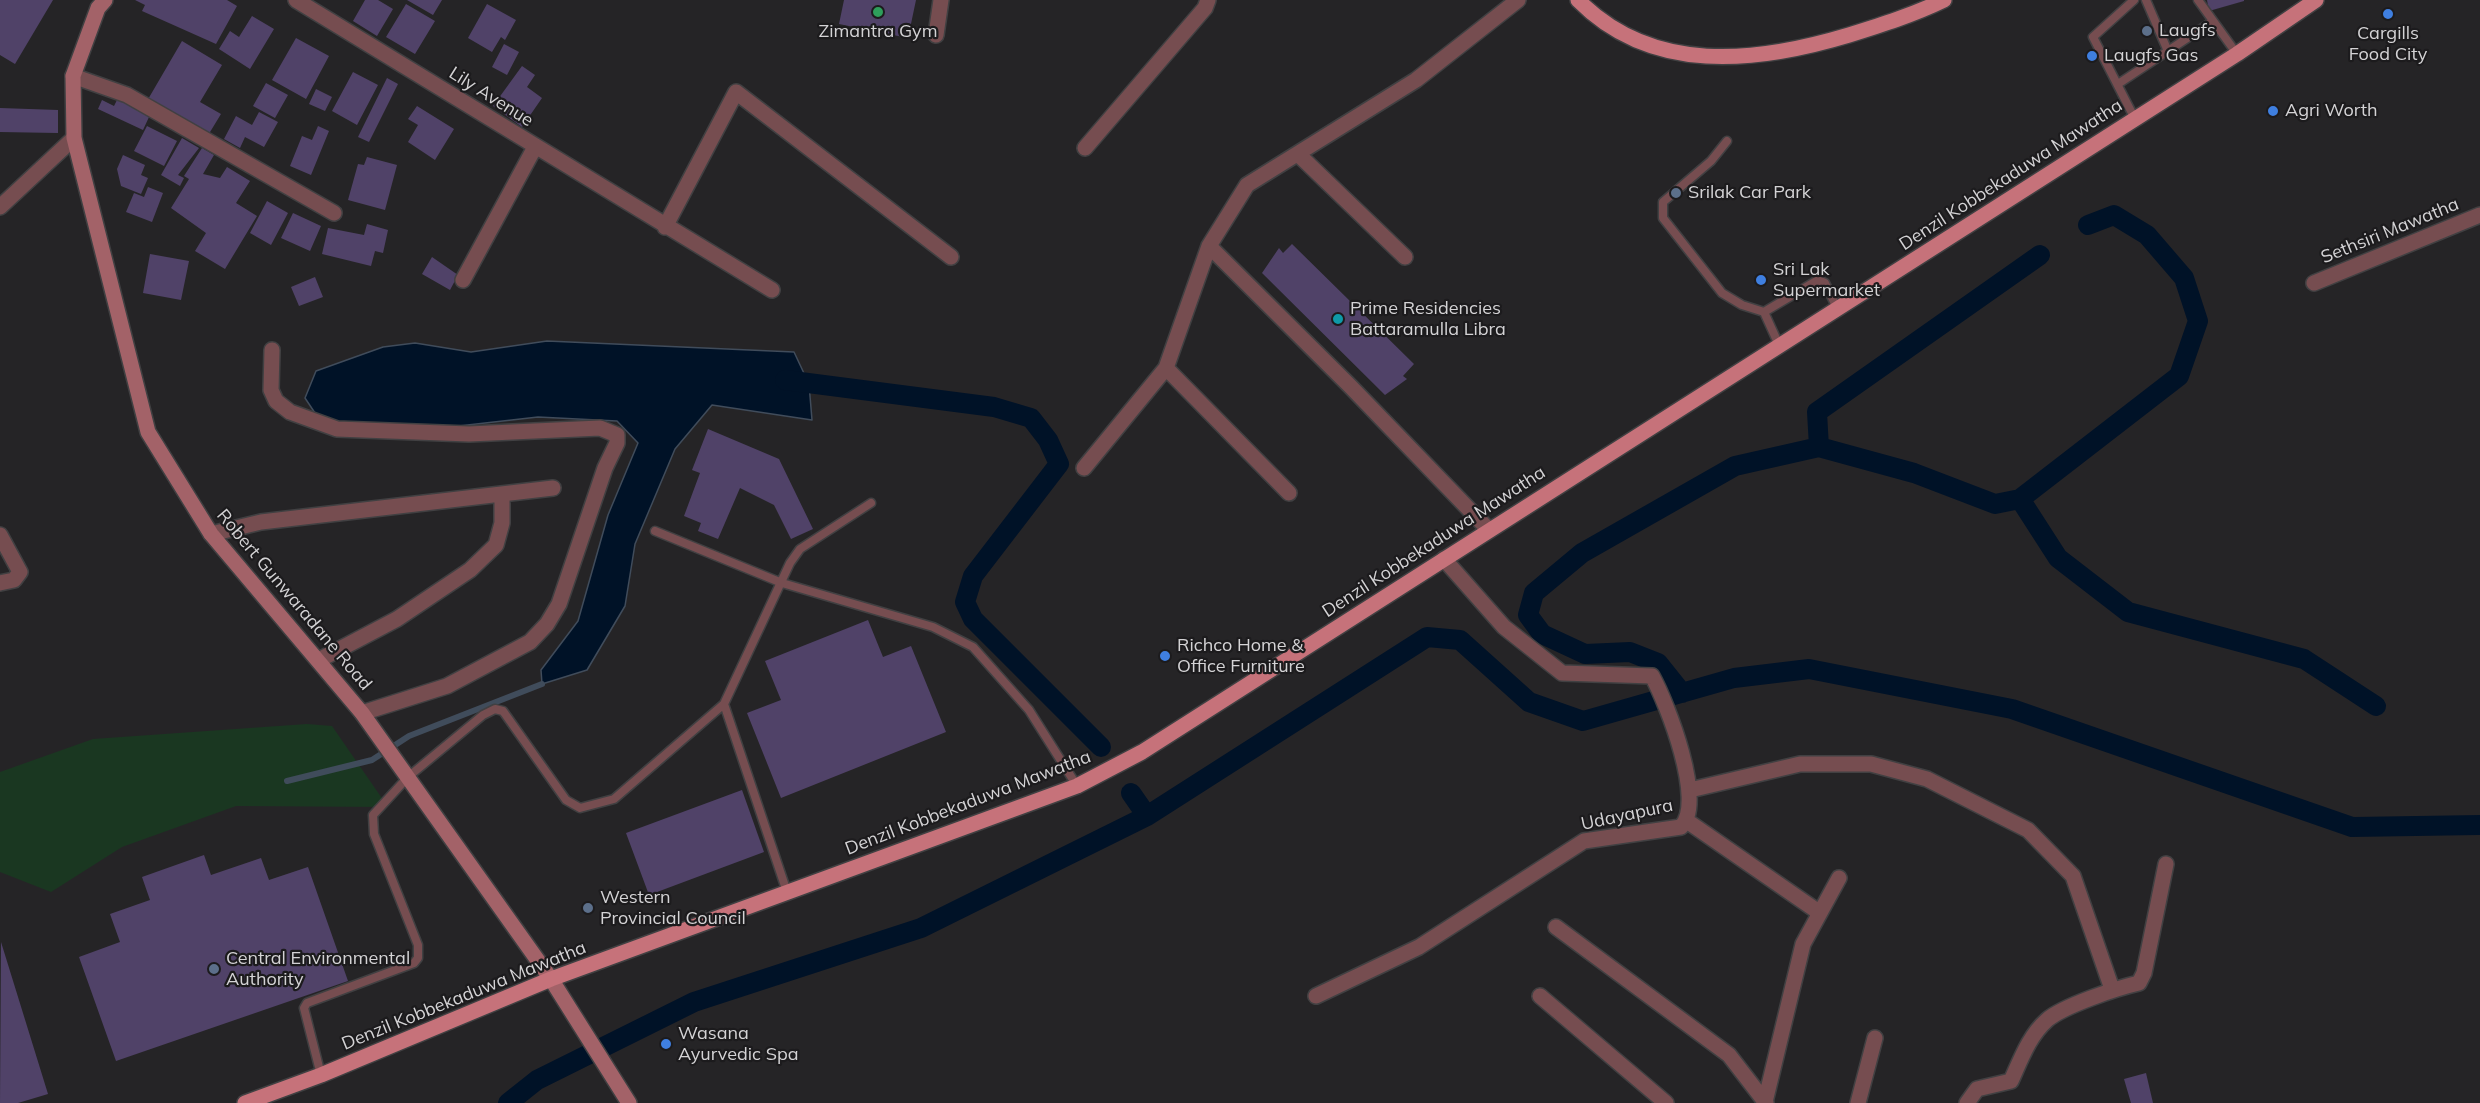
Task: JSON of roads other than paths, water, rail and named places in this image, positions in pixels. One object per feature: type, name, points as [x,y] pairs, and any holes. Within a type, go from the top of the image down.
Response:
[{"type":"main road","points":[[1578,0],[1607,25],[1641,43],[1692,56],[1717,58],[1758,55],[1816,45],[1944,0]]},
{"type":"main road","name":"Denzil Kobbekaduwa Mawatha","points":[[249,1102],[280,1097],[321,1075],[551,979],[1077,786],[1142,752],[2237,54],[2316,0]]},
{"type":"street","name":"Robert Gunwaradane Road","points":[[105,0],[98,9],[74,76],[74,138],[148,432],[211,534],[362,713],[399,764],[551,979],[629,1103]]},
{"type":"street","name":"Lily Avenue","points":[[296,0],[772,290]]},
{"type":"street","points":[[936,34],[942,0]]},
{"type":"street","points":[[1085,148],[1205,8],[1208,0]]},
{"type":"street","points":[[1084,468],[1166,368],[1209,246],[1247,185],[1299,155],[1416,80],[1518,0]]},
{"type":"street","points":[[74,76],[127,95],[334,213]]},
{"type":"street","points":[[665,226],[736,92],[951,257]]},
{"type":"street","points":[[0,207],[74,138]]},
{"type":"street","points":[[463,280],[535,147]]},
{"type":"street","points":[[1299,155],[1405,257]]},
{"type":"street","name":"Sethsiri Mawatha","points":[[2314,283],[2480,214]]},
{"type":"street","points":[[1209,246],[1351,387],[1489,530]]},
{"type":"street","points":[[272,350],[271,390],[276,401],[290,412],[337,429],[469,434],[600,428],[617,435],[617,443],[605,468],[559,604],[547,624],[530,642],[447,686],[362,713]]},
{"type":"street","points":[[1166,368],[1289,493]]},
{"type":"street","points":[[211,534],[261,522],[553,488]]},
{"type":"street","points":[[318,660],[398,619],[470,570],[496,546],[502,523],[502,495]]},
{"type":"street","points":[[0,535],[20,572],[14,580],[0,583]]},
{"type":"street","name":"Udayapura","points":[[1316,996],[1419,947],[1584,842],[1681,827],[1687,821],[1690,790],[1664,698],[1652,676],[1562,673],[1504,627],[1444,559]]},
{"type":"street","points":[[1690,790],[1800,764],[1871,764],[1928,779],[2028,830],[2073,876],[2112,989]]},
{"type":"street","points":[[1687,821],[1820,913]]},
{"type":"street","points":[[1967,1103],[1977,1089],[2011,1080],[2030,1041],[2049,1019],[2112,989],[2139,983],[2144,973],[2166,864]]},
{"type":"street","points":[[1765,1102],[1803,944],[1839,878]]},
{"type":"street","points":[[1556,927],[1729,1055],[1765,1102]]},
{"type":"street","points":[[1540,996],[1666,1103]]},
{"type":"street","points":[[1858,1103],[1875,1038]]},
{"type":"lane","points":[[2134,0],[2094,37],[2135,118]]},
{"type":"lane","points":[[2146,0],[2167,49]]},
{"type":"lane","points":[[2198,0],[2237,54]]},
{"type":"lane","points":[[2118,84],[2167,49],[2213,21]]},
{"type":"lane","points":[[1728,141],[1711,161],[1663,202],[1663,218],[1722,293],[1742,305],[1764,312],[1779,345]]},
{"type":"lane","points":[[1764,312],[1818,280],[1825,283],[1837,308]]},
{"type":"lane","points":[[321,1075],[304,1008],[307,1003],[414,963],[418,958],[418,945],[374,834],[372,823],[373,815],[408,777],[483,715],[495,709],[503,711],[566,800],[580,808],[614,799],[724,704],[790,563],[800,549],[871,503]]},
{"type":"lane","points":[[655,531],[782,583],[933,627],[973,647],[1029,710],[1077,786]]},
{"type":"lane","points":[[724,704],[787,892]]},
{"type":"water","points":[[547,341],[794,352],[809,384],[812,420],[712,405],[675,449],[635,544],[625,606],[587,670],[542,684],[541,670],[578,621],[608,515],[638,443],[617,421],[538,417],[388,434],[317,416],[305,398],[316,371],[383,347],[415,343],[471,352]]},
{"type":"waterway","points":[[2020,499],[2179,376],[2198,321],[2184,278],[2147,235],[2114,215],[2088,225]]},
{"type":"waterway","points":[[1819,447],[1817,412],[2040,255]]},
{"type":"waterway","points":[[785,380],[994,407],[1031,418],[1048,440],[1059,464],[973,576],[965,602],[973,619],[1101,747]]},
{"type":"waterway","points":[[1682,693],[1658,663],[1630,652],[1585,654],[1542,634],[1528,615],[1534,593],[1582,553],[1735,466],[1819,447],[1914,473],[1995,504],[2020,499],[2058,558],[2128,612],[2304,659],[2376,706]]},
{"type":"waterway","points":[[508,1103],[537,1080],[694,1002],[921,928],[1147,816],[1427,637],[1460,640],[1529,702],[1583,721],[1734,678],[1809,669],[2012,709],[2352,827],[2480,825]]},
{"type":"waterway","points":[[287,781],[372,760],[409,736],[542,684]]},
{"type":"waterway","points":[[1131,793],[1147,816]]},
{"type":"place","name":"Zimantra Gym","points":[[878,12]]},
{"type":"place","name":"Cargills Food City","points":[[2388,14]]},
{"type":"place","name":"Laugfs","points":[[2147,31]]},
{"type":"place","name":"Laugfs Gas","points":[[2092,56]]},
{"type":"place","name":"Agri Worth","points":[[2273,111]]},
{"type":"place","name":"Srilak Car Park","points":[[1676,193]]},
{"type":"place","name":"Sri Lak Supermarket","points":[[1761,280]]},
{"type":"place","name":"Prime Residencies Battaramulla Libra","points":[[1338,319]]},
{"type":"place","name":"Richco Home & Office Furniture","points":[[1165,656]]},
{"type":"place","name":"Western Provincial Council","points":[[588,908]]},
{"type":"place","name":"Central Environmental Authority","points":[[214,969]]},
{"type":"place","name":"Wasana Ayurvedic Spa","points":[[666,1044]]}]
